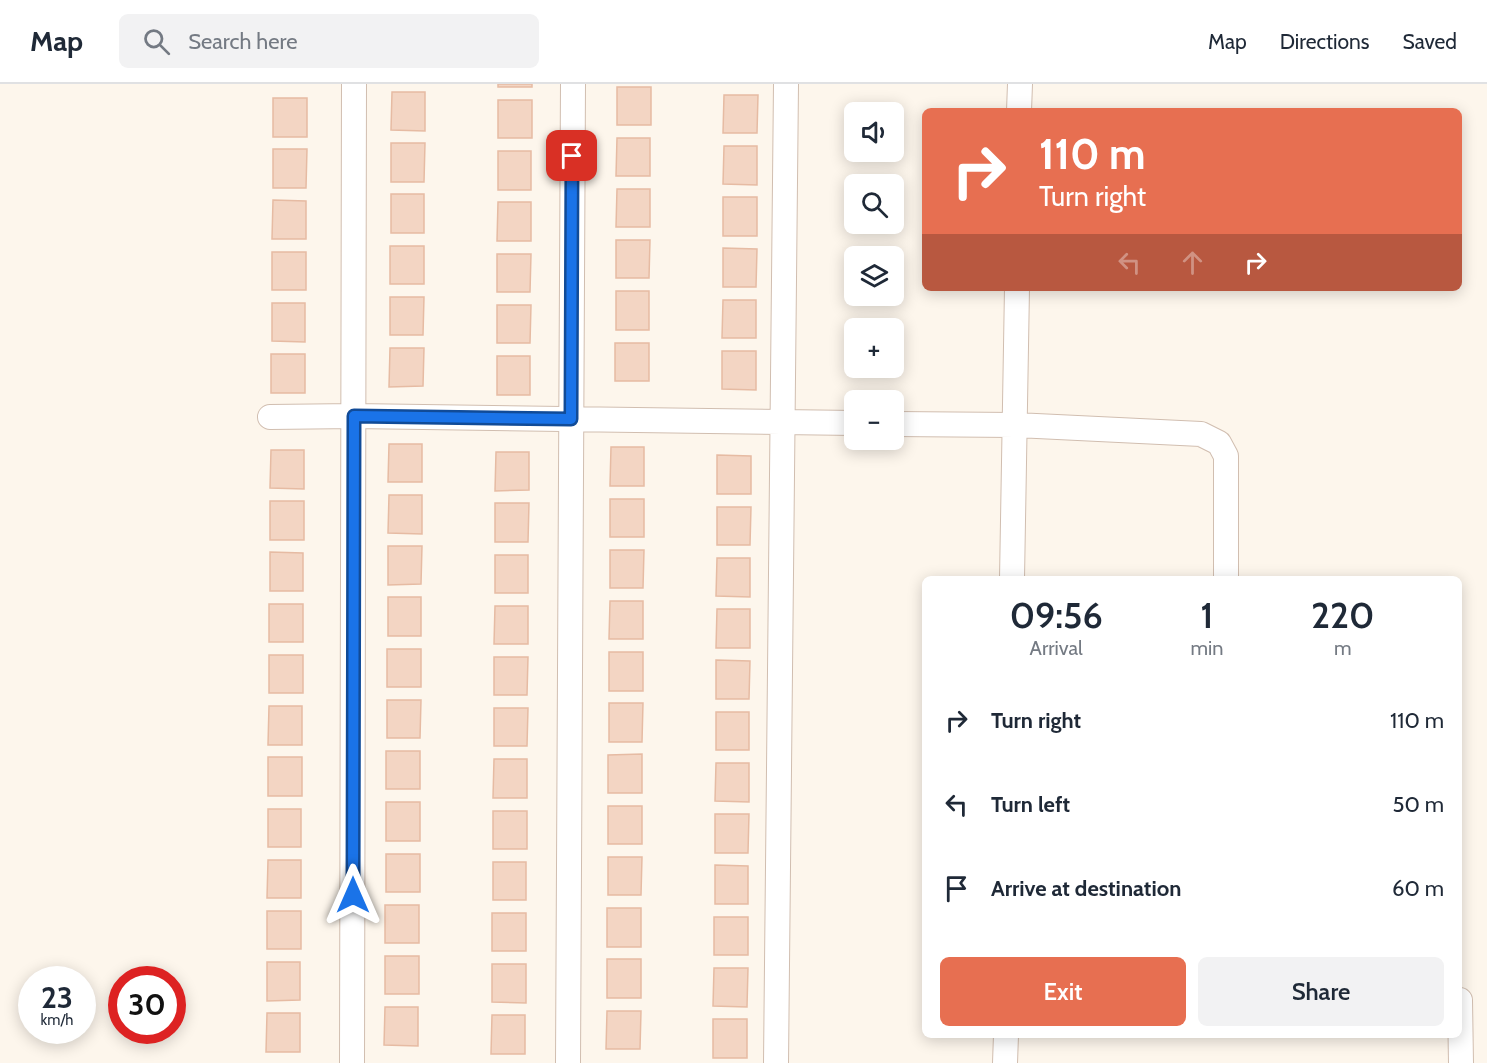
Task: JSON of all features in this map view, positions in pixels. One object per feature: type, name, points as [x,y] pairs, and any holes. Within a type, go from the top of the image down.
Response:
[{"type":"street","points":[[352,1063],[354,84]]},
{"type":"street","points":[[568,1063],[573,84]]},
{"type":"street","points":[[776,1063],[786,84]]},
{"type":"street","points":[[1019,108],[1020,84]]},
{"type":"street","points":[[1012,576],[1017,291]]},
{"type":"street","points":[[270,417],[354,416],[844,423]]},
{"type":"street","points":[[904,424],[1015,425],[1202,434],[1219,443],[1226,456],[1226,576]]},
{"type":"street","points":[[1005,1063],[1006,1038]]},
{"type":"street","points":[[1461,1038],[1461,1063]]},
{"type":"building","points":[[498,84],[532,84],[532,87],[498,87]]},
{"type":"building","points":[[617,87],[651,87],[651,125],[617,125]]},
{"type":"building","points":[[392,92],[425,92],[425,131],[391,130]]},
{"type":"building","points":[[724,95],[758,95],[757,133],[723,133]]},
{"type":"building","points":[[273,98],[307,98],[307,137],[273,137]]},
{"type":"building","points":[[498,100],[532,100],[532,138],[498,138]]},
{"type":"building","points":[[617,138],[650,138],[650,176],[616,176]]},
{"type":"building","points":[[391,143],[425,143],[424,182],[391,182]]},
{"type":"building","points":[[724,146],[757,146],[757,185],[723,184]]},
{"type":"building","points":[[273,149],[307,149],[306,188],[273,188]]},
{"type":"building","points":[[498,151],[531,151],[531,190],[498,190]]},
{"type":"building","points":[[617,189],[650,189],[650,227],[616,227]]},
{"type":"building","points":[[391,194],[424,194],[424,233],[391,233]]},
{"type":"building","points":[[723,197],[757,197],[757,236],[723,236]]},
{"type":"building","points":[[273,200],[306,201],[306,239],[272,239]]},
{"type":"building","points":[[498,202],[531,202],[531,241],[497,241]]},
{"type":"building","points":[[616,240],[650,240],[649,278],[616,278]]},
{"type":"building","points":[[390,246],[424,246],[424,284],[390,284]]},
{"type":"building","points":[[723,248],[757,249],[756,287],[723,287]]},
{"type":"building","points":[[272,252],[306,252],[306,290],[272,290]]},
{"type":"building","points":[[497,254],[531,254],[530,292],[497,292]]},
{"type":"building","points":[[616,291],[649,291],[649,330],[616,330]]},
{"type":"building","points":[[390,297],[424,297],[423,335],[390,335]]},
{"type":"building","points":[[723,300],[756,300],[756,338],[722,338]]},
{"type":"building","points":[[272,303],[305,303],[305,342],[272,341]]},
{"type":"building","points":[[497,305],[531,305],[530,343],[497,343]]},
{"type":"building","points":[[615,343],[649,343],[649,381],[615,381]]},
{"type":"building","points":[[390,348],[424,348],[423,386],[389,387]]},
{"type":"building","points":[[722,351],[756,351],[756,390],[722,389]]},
{"type":"building","points":[[271,354],[305,354],[305,393],[271,393]]},
{"type":"building","points":[[497,356],[530,356],[530,395],[497,395]]},
{"type":"building","points":[[389,444],[422,444],[422,482],[388,482]]},
{"type":"building","points":[[611,447],[644,447],[644,486],[610,486]]},
{"type":"building","points":[[271,450],[304,450],[304,489],[270,488]]},
{"type":"building","points":[[496,452],[529,452],[529,490],[495,491]]},
{"type":"building","points":[[717,455],[751,456],[751,494],[717,494]]},
{"type":"building","points":[[389,495],[422,495],[422,534],[388,533]]},
{"type":"building","points":[[610,499],[644,499],[644,537],[610,537]]},
{"type":"building","points":[[270,501],[304,501],[304,540],[270,540]]},
{"type":"building","points":[[495,503],[529,503],[528,542],[495,542]]},
{"type":"building","points":[[717,507],[751,507],[750,545],[717,545]]},
{"type":"building","points":[[388,546],[422,546],[421,584],[388,585]]},
{"type":"building","points":[[610,550],[644,550],[643,588],[610,588]]},
{"type":"building","points":[[270,552],[303,553],[303,591],[270,591]]},
{"type":"building","points":[[495,555],[528,555],[528,593],[495,593]]},
{"type":"building","points":[[717,558],[750,558],[750,597],[716,596]]},
{"type":"building","points":[[388,597],[421,597],[421,636],[388,636]]},
{"type":"building","points":[[610,601],[643,601],[643,639],[609,639]]},
{"type":"building","points":[[269,604],[303,604],[303,642],[269,642]]},
{"type":"building","points":[[495,606],[528,606],[528,644],[494,644]]},
{"type":"building","points":[[717,609],[750,609],[750,648],[716,648]]},
{"type":"building","points":[[387,649],[421,649],[421,687],[387,687]]},
{"type":"building","points":[[609,652],[643,652],[643,691],[609,691]]},
{"type":"building","points":[[269,655],[303,655],[303,693],[269,693]]},
{"type":"building","points":[[494,657],[528,657],[527,695],[494,695]]},
{"type":"building","points":[[716,660],[750,661],[749,699],[716,699]]},
{"type":"building","points":[[387,700],[421,700],[420,738],[387,738]]},
{"type":"building","points":[[609,703],[643,703],[642,742],[609,742]]},
{"type":"building","points":[[269,706],[302,706],[302,745],[268,745]]},
{"type":"building","points":[[494,708],[528,708],[527,746],[494,746]]},
{"type":"building","points":[[716,712],[749,712],[749,750],[716,750]]},
{"type":"building","points":[[386,751],[420,751],[420,789],[386,789]]},
{"type":"building","points":[[642,754],[642,793],[608,793],[608,755]]},
{"type":"building","points":[[268,757],[302,757],[302,796],[268,796]]},
{"type":"building","points":[[494,759],[527,759],[527,798],[493,798]]},
{"type":"building","points":[[716,763],[749,763],[749,802],[715,801]]},
{"type":"building","points":[[386,802],[420,802],[420,841],[386,841]]},
{"type":"building","points":[[608,806],[642,806],[642,844],[608,844]]},
{"type":"building","points":[[268,809],[301,809],[301,847],[268,847]]},
{"type":"building","points":[[493,811],[527,811],[527,849],[493,849]]},
{"type":"building","points":[[715,814],[749,814],[748,853],[715,853]]},
{"type":"building","points":[[386,854],[420,854],[420,892],[386,892]]},
{"type":"building","points":[[608,857],[642,857],[641,895],[608,895]]},
{"type":"building","points":[[268,860],[301,860],[301,898],[267,898]]},
{"type":"building","points":[[493,862],[526,862],[526,900],[493,900]]},
{"type":"building","points":[[715,865],[748,866],[748,904],[715,904]]},
{"type":"building","points":[[385,905],[419,905],[419,943],[385,943]]},
{"type":"building","points":[[607,908],[641,908],[641,947],[607,947]]},
{"type":"building","points":[[267,911],[301,911],[301,949],[267,949]]},
{"type":"building","points":[[492,913],[526,913],[526,951],[492,951]]},
{"type":"building","points":[[714,917],[748,917],[748,955],[714,955]]},
{"type":"building","points":[[385,956],[419,956],[419,994],[385,994]]},
{"type":"building","points":[[607,959],[641,959],[641,998],[607,998]]},
{"type":"building","points":[[267,962],[300,962],[300,1000],[267,1001]]},
{"type":"building","points":[[492,964],[526,964],[526,1003],[492,1002]]},
{"type":"building","points":[[714,968],[748,968],[747,1007],[713,1006]]},
{"type":"building","points":[[385,1007],[418,1007],[418,1046],[384,1045]]},
{"type":"building","points":[[607,1011],[641,1011],[640,1049],[606,1049]]},
{"type":"building","points":[[267,1013],[300,1013],[300,1052],[266,1052]]},
{"type":"building","points":[[492,1015],[525,1015],[525,1054],[491,1054]]},
{"type":"building","points":[[713,1019],[747,1019],[747,1058],[713,1058]]},
{"type":"route","points":[[353,895],[354,416],[571,419],[572,156]]}]
